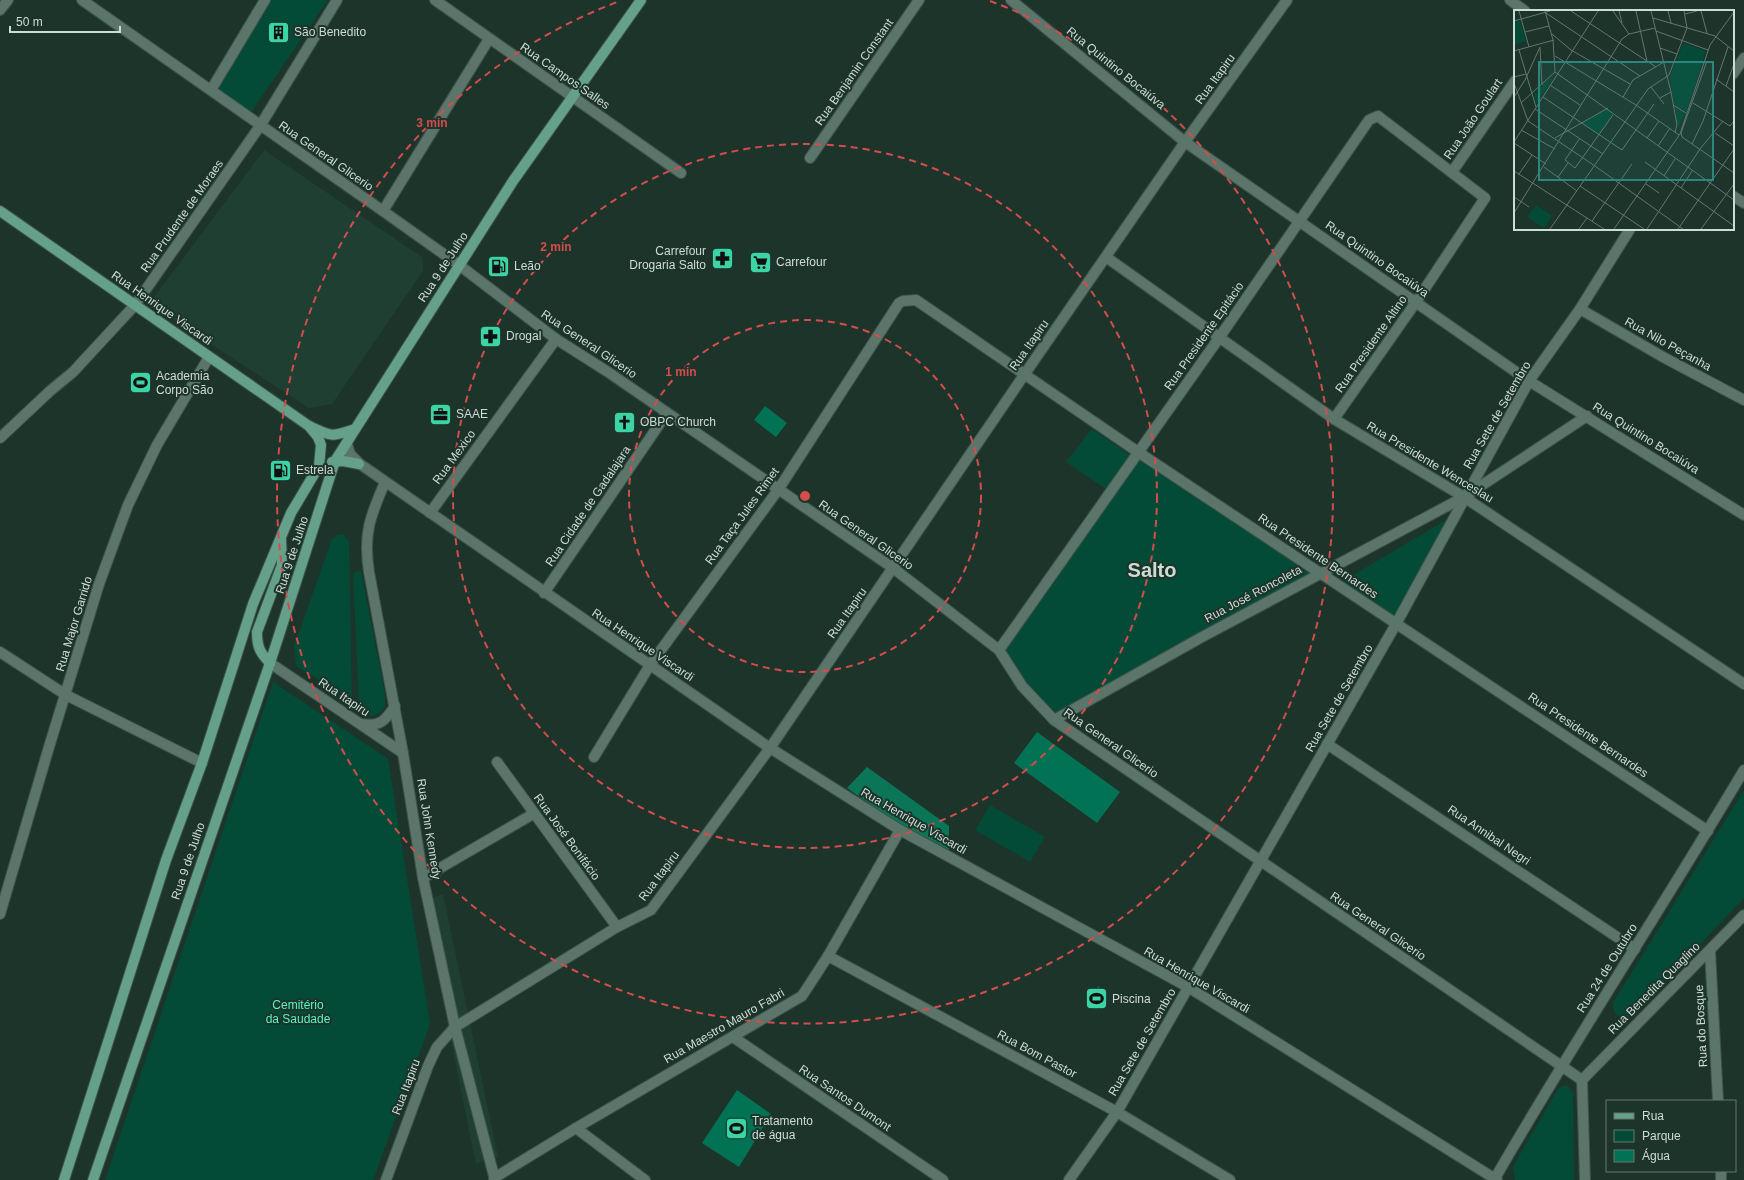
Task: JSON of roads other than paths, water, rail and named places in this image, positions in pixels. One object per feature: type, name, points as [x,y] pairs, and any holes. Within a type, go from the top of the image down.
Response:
[{"type":"main road","name":"Rua 9 de Julho","points":[[93,1180],[270,663],[335,461],[513,181],[641,0]]},
{"type":"main road","name":"Rua Henrique Viscardi","points":[[0,211],[310,426],[329,436],[354,429]]},
{"type":"main road","name":"Rua 9 de Julho","points":[[64,1180],[166,860],[202,763],[253,604],[291,513],[319,466],[320,445],[318,437],[310,426]]},
{"type":"main road","points":[[319,466],[335,461],[359,464]]},
{"type":"main road","points":[[270,663],[260,653],[257,644],[257,632],[282,565],[281,534]]},
{"type":"street","points":[[0,10],[8,0]]},
{"type":"street","name":"Rua General Glicerio","points":[[82,0],[459,265],[556,339],[894,568],[999,650],[1022,686],[1054,720],[1582,1080]]},
{"type":"street","points":[[211,90],[265,0]]},
{"type":"street","name":"Rua Prudente de Moraes","points":[[0,438],[50,391],[73,372],[135,305],[260,126],[337,0]]},
{"type":"street","name":"Rua Campos Salles","points":[[435,0],[681,173]]},
{"type":"street","name":"Rua Benjamin Constant","points":[[810,158],[919,0]]},
{"type":"street","name":"Rua Quintino Bocaiúva","points":[[1011,0],[1186,142],[1529,381],[1587,416],[1744,516]]},
{"type":"street","name":"Rua Itapiru","points":[[386,1180],[428,1066],[437,1047],[455,1027],[618,927],[651,910],[770,748],[1024,375],[1287,0]]},
{"type":"street","points":[[1510,0],[1524,10]]},
{"type":"street","points":[[383,211],[489,39]]},
{"type":"street","points":[[1734,73],[1744,58]]},
{"type":"street","name":"Rua João Goulart","points":[[1452,172],[1514,82]]},
{"type":"street","name":"Rua Presidente Epitácio","points":[[999,650],[1301,221],[1369,120],[1378,116],[1452,172]]},
{"type":"street","name":"Rua Presidente Altino","points":[[1334,419],[1416,302],[1485,198],[1452,172]]},
{"type":"street","points":[[1734,197],[1744,203]]},
{"type":"street","name":"Rua Sete de Setembro","points":[[1070,1180],[1116,1112],[1188,987],[1396,624],[1464,497],[1529,381],[1580,309],[1629,230]]},
{"type":"street","name":"Rua Presidente Wenceslau","points":[[1106,257],[1334,419],[1464,497],[1744,684]]},
{"type":"street","name":"Rua Presidente Bernardes","points":[[916,300],[1138,452],[1708,831]]},
{"type":"street","name":"Rua Taça Jules Rimet","points":[[594,757],[650,665],[778,490],[899,303],[903,301],[916,300]]},
{"type":"street","name":"Rua Nilo Peçanha","points":[[1580,309],[1663,357],[1744,400]]},
{"type":"street","name":"Rua Mexico","points":[[430,513],[556,339]]},
{"type":"street","name":"Rua Major Garrido","points":[[0,914],[99,584],[128,505],[157,444],[209,356]]},
{"type":"street","name":"Rua Cidade de Gadalajara","points":[[544,593],[667,413]]},
{"type":"street","name":"Rua José Roncoleta","points":[[1054,720],[1202,637],[1464,497],[1587,416]]},
{"type":"street","name":"Rua Henrique Viscardi","points":[[347,444],[350,454],[359,464],[770,748],[900,830],[1188,987],[1495,1179]]},
{"type":"street","name":"Rua John Kennedy","points":[[385,482],[368,525],[366,550],[395,706],[423,878],[455,1027],[494,1179]]},
{"type":"street","points":[[0,652],[66,695],[202,763]]},
{"type":"street","name":"Rua Itapiru","points":[[270,663],[403,753]]},
{"type":"street","points":[[361,724],[371,726],[379,724],[387,718],[395,706]]},
{"type":"street","name":"Rua Annibal Negri","points":[[1327,744],[1435,814],[1635,949]]},
{"type":"street","name":"Rua José Bonifácio","points":[[497,762],[533,814],[618,927]]},
{"type":"street","name":"Rua 24 de Outubro","points":[[1495,1179],[1560,1066],[1635,949],[1744,770]]},
{"type":"street","points":[[423,878],[533,814]]},
{"type":"street","name":"Rua Maestro Mauro Fabri","points":[[494,1179],[576,1128],[802,996],[828,956],[900,830]]},
{"type":"street","name":"Rua Benedita Quaglino","points":[[1582,1080],[1744,915]]},
{"type":"street","name":"Rua do Bosque","points":[[1710,950],[1718,1100]]},
{"type":"street","name":"Rua Bom Pastor","points":[[828,956],[1116,1112],[1230,1180]]},
{"type":"street","name":"Rua Santos Dumont","points":[[733,1037],[943,1180]]},
{"type":"street","points":[[1582,1080],[1585,1180]]},
{"type":"street","points":[[576,1128],[646,1180]]},
{"type":"water","points":[[765,406],[787,423],[776,437],[754,420]]},
{"type":"water","points":[[1037,732],[1120,792],[1097,823],[1014,763]]},
{"type":"water","name":"Piscina","points":[[1098,986],[1107,994],[1096,1010],[1087,1004]]},
{"type":"water","name":"Tratamento de água","points":[[737,1090],[771,1114],[739,1167],[702,1143]]},
{"type":"place","name":"São Benedito","points":[[279,32]]},
{"type":"place","name":"Carrefour Drogaria Salto","points":[[722,258]]},
{"type":"place","name":"Carrefour","points":[[761,262]]},
{"type":"place","name":"Leão","points":[[498,266]]},
{"type":"place","name":"Drogal","points":[[491,336]]},
{"type":"place","name":"Academia Corpo São","points":[[141,383]]},
{"type":"place","name":"SAAE","points":[[440,414]]},
{"type":"place","name":"OBPC Church","points":[[625,422]]},
{"type":"place","name":"Estrela","points":[[281,470]]},
{"type":"place","name":"Piscina","points":[[1096,999]]},
{"type":"place","name":"Tratamento de água","points":[[737,1128]]},
{"type":"district","name":"Salto","points":[[1152,570]]},
{"type":"park label","name":"Cemitério da Saudade","points":[[298,1012]]}]
